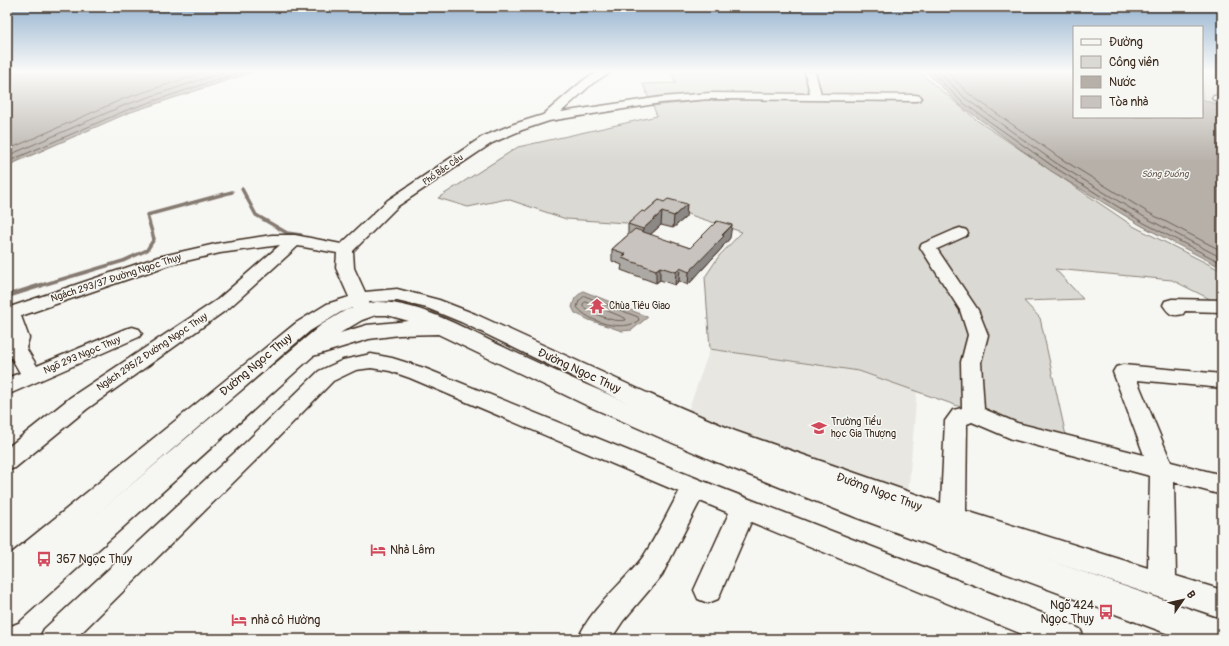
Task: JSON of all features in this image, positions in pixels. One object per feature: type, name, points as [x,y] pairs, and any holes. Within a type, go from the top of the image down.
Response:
[{"type":"main road","name":"Đường Ngọc Thụy","points":[[7,610],[303,353],[361,305],[374,308],[394,309],[413,314],[652,424],[748,463],[859,506],[1222,638]]},
{"type":"main road","name":"Đường Ngọc Thụy","points":[[303,353],[367,332],[399,328],[443,328]]},
{"type":"street","name":"Phố Bắc Cầu","points":[[346,250],[393,203],[425,183],[471,150],[500,134],[547,118],[565,102]]},
{"type":"street","points":[[547,118],[647,102]]},
{"type":"street","points":[[960,233],[928,247],[969,310],[978,335],[971,362],[973,414]]},
{"type":"street","name":"Ngách 293/37 Đường Ngọc Thụy","points":[[9,314],[164,260],[249,243],[272,240],[295,240],[346,250]]},
{"type":"street","name":"Ngách 295/2 Đường Ngọc Thụy","points":[[7,461],[79,403],[223,304],[295,240]]},
{"type":"street","points":[[346,250],[345,268],[361,305]]},
{"type":"street","name":"Đường Ngọc Thụy","points":[[7,574],[285,341],[325,313],[344,304],[361,305],[382,295],[397,295],[442,307],[632,396],[727,437],[953,518],[1222,604]]},
{"type":"street","points":[[1176,310],[1172,305],[1222,306]]},
{"type":"street","points":[[9,314],[19,338],[16,348],[32,376]]},
{"type":"street","name":"Ngõ 293 Ngọc Thụy","points":[[7,387],[132,333]]},
{"type":"street","points":[[54,639],[253,449],[326,376],[339,369],[354,364],[380,361],[396,365],[694,488],[1070,639]]},
{"type":"street","points":[[1162,584],[1162,470],[1123,372],[1222,381]]},
{"type":"street","points":[[953,518],[956,422],[961,416],[973,414],[1012,430],[1222,485]]},
{"type":"street","points":[[593,639],[613,611],[652,566],[694,488]]},
{"type":"street","points":[[708,590],[744,508]]},
{"type":"shaded area","name":"Trường Tiểu học Gia Thượng","points":[[710,349],[859,371],[917,390],[908,494],[687,414]]},
{"type":"green space","points":[[687,102],[955,102],[978,121],[1133,226],[1222,271],[1222,305],[1172,280],[1055,269],[1083,299],[1024,301],[1040,318],[1068,445],[859,371],[710,349],[705,277],[719,256],[742,232],[666,207],[626,223],[566,219],[507,199],[468,207],[438,198],[518,147],[657,116],[653,106]]},
{"type":"green space","points":[[1210,102],[1222,102],[1222,107]]},
{"type":"water","points":[[7,102],[161,102],[128,113],[7,166]]},
{"type":"water","name":"Sông Đuống","points":[[957,102],[1073,102],[1073,118],[1203,118],[1203,102],[1210,102],[1222,107],[1222,268],[1142,226],[1051,171]]},
{"type":"water","points":[[583,291],[648,317],[632,330],[622,331],[589,320],[575,313],[572,307],[575,298]]},
{"type":"building","points":[[668,199],[687,204],[674,216],[662,212],[643,229],[628,224],[642,211],[645,212],[659,200],[664,202]]},
{"type":"building","points":[[717,221],[732,225],[722,235],[724,236],[689,272],[680,268],[676,272],[660,267],[656,270],[622,258],[626,254],[612,249],[635,229],[690,248]]},
{"type":"waterway","points":[[242,189],[256,215],[287,233],[301,235]]},
{"type":"waterway","points":[[39,286],[123,261],[147,250],[154,239],[147,215],[232,192]]},
{"type":"waterway","points":[[7,296],[42,285]]},
{"type":"place","name":"Chùa Tiêu Giao","points":[[597,306]]},
{"type":"place","name":"Trường Tiểu học Gia Thượng","points":[[819,428]]},
{"type":"place","name":"Nhà Lâm","points":[[378,550]]},
{"type":"place","name":"367 Ngọc Thụy","points":[[44,559]]},
{"type":"place","name":"Ngõ 424 Ngọc Thụy","points":[[1106,612]]},
{"type":"place","name":"nhà cô Hường","points":[[239,620]]}]
